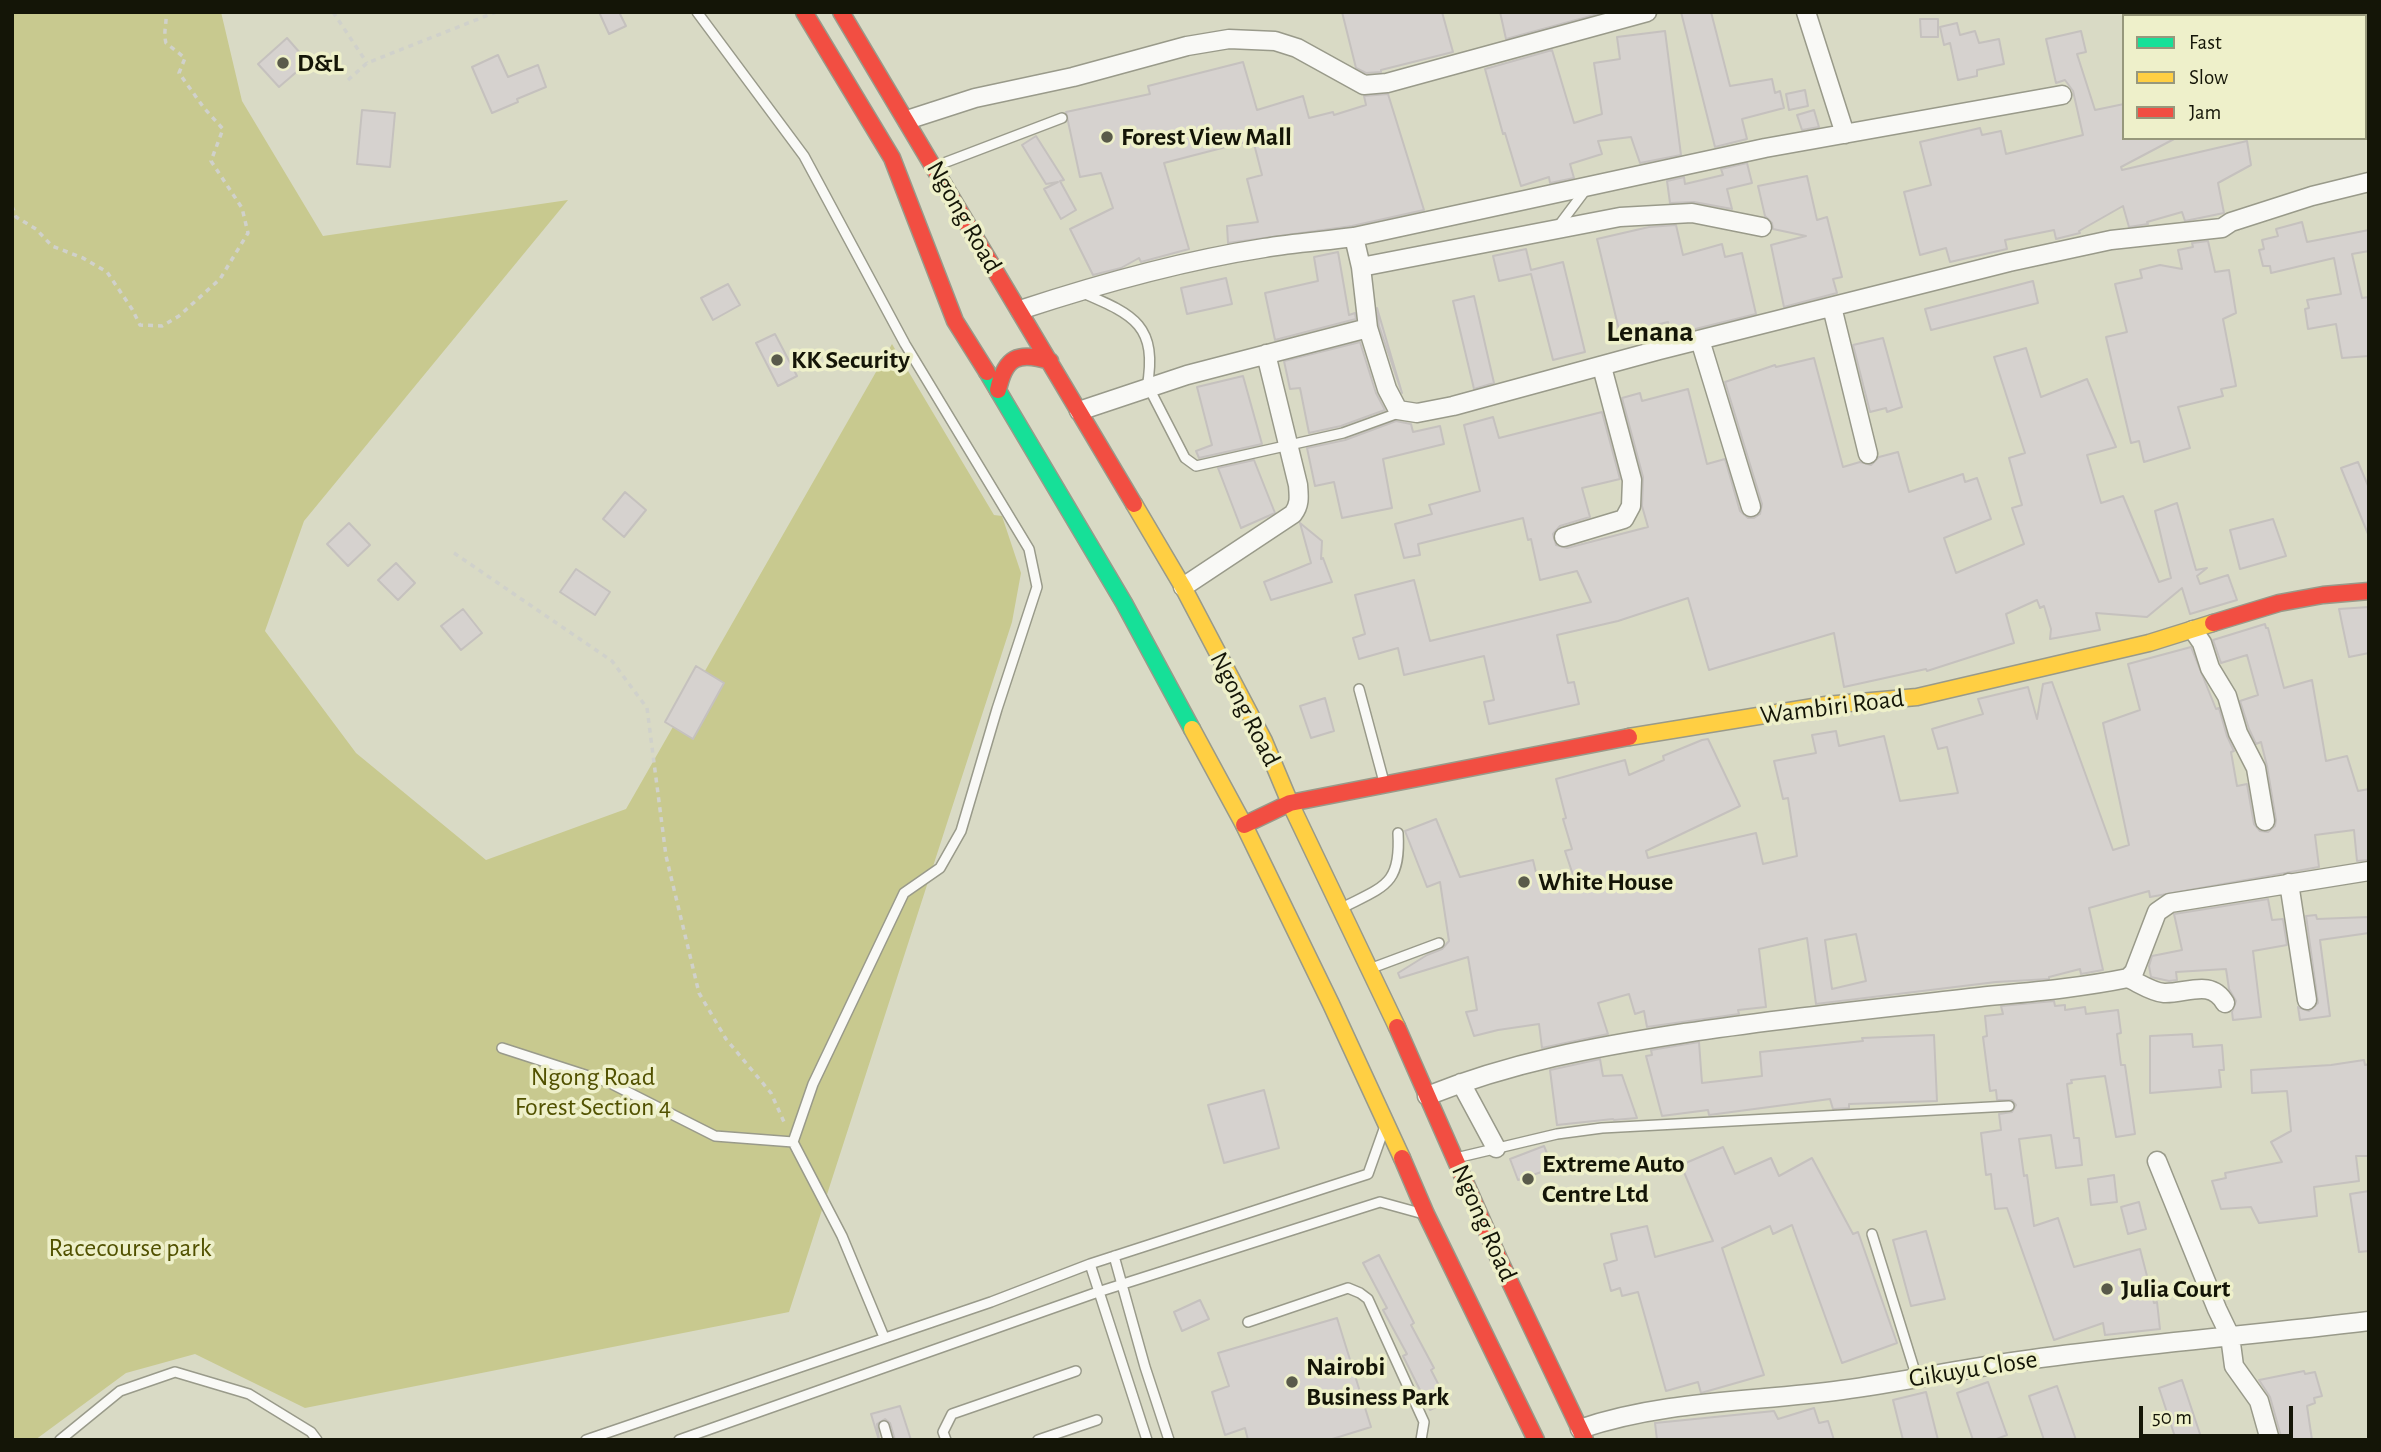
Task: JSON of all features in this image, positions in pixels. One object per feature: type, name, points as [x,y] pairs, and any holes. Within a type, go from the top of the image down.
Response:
[{"type":"main road","name":"Ngong Road","points":[[804,12],[892,158],[954,321],[1124,603],[1244,825],[1387,1123],[1426,1214],[1536,1440]]},
{"type":"main road","name":"Ngong Road","points":[[847,14],[1183,587],[1264,741],[1290,803],[1371,969],[1454,1159],[1582,1434]]},
{"type":"main road","points":[[998,390],[1000,374],[1006,363],[1016,357],[1035,355],[1050,361]]},
{"type":"main road","name":"Wambiri Road","points":[[1244,825],[1290,803],[1691,726],[1826,705],[1917,697],[2149,643],[2279,603],[2323,595],[2369,591]]},
{"type":"street","points":[[907,120],[975,98],[1229,38],[1275,41],[1297,48],[1364,85],[1387,83],[1647,12]]},
{"type":"street","points":[[1806,12],[1845,134]]},
{"type":"street","points":[[1020,310],[1078,291],[1212,257],[1265,247],[1354,237],[1845,134],[2062,95]]},
{"type":"street","points":[[1354,237],[1361,267],[1368,328],[1387,389],[1398,410],[1418,413],[1928,282],[2111,240],[2221,228],[2231,222],[2312,196],[2369,182]]},
{"type":"street","points":[[1361,267],[1620,217],[1671,212],[1692,213],[1762,227]]},
{"type":"street","points":[[1832,307],[1868,454]]},
{"type":"street","points":[[1079,411],[1266,354],[1368,328]]},
{"type":"street","points":[[1700,340],[1751,507]]},
{"type":"street","points":[[1183,587],[1297,509],[1300,500],[1298,485],[1266,354]]},
{"type":"street","points":[[1564,537],[1624,519],[1631,506],[1632,480],[1602,367]]},
{"type":"street","points":[[2193,630],[2202,643],[2210,668],[2227,696],[2238,733],[2256,768],[2265,821]]},
{"type":"street","points":[[2128,978],[2134,972],[2157,912],[2170,902],[2369,871]]},
{"type":"street","points":[[2289,883],[2307,1000]]},
{"type":"street","points":[[1427,1096],[1535,1060],[1694,1032],[1763,1021],[2055,990],[2128,978],[2160,993],[2209,989],[2220,995],[2225,1003]]},
{"type":"street","points":[[1461,1083],[1496,1148]]},
{"type":"street","points":[[2157,1161],[2230,1336],[2234,1366],[2259,1401],[2270,1440]]},
{"type":"street","name":"Gikuyu Close","points":[[1582,1434],[1611,1418],[1689,1406],[1840,1391],[1999,1364],[2369,1321]]},
{"type":"lane","points":[[697,12],[804,156],[905,344],[1029,550],[1037,587],[961,831],[940,869],[904,893],[813,1084],[793,1142],[842,1236],[884,1337]]},
{"type":"lane","points":[[935,167],[1062,118]]},
{"type":"lane","points":[[1556,229],[1589,186]]},
{"type":"lane","points":[[1078,291],[1127,312],[1140,326],[1150,358],[1148,388],[1185,458],[1196,466],[1343,433],[1403,411]]},
{"type":"lane","points":[[1359,689],[1384,784]]},
{"type":"lane","points":[[1340,908],[1384,886],[1397,870],[1398,833]]},
{"type":"lane","points":[[1371,969],[1439,943]]},
{"type":"lane","points":[[502,1048],[610,1083],[715,1136],[793,1142]]},
{"type":"lane","points":[[1454,1159],[1557,1134],[1602,1128],[2009,1106]]},
{"type":"lane","points":[[586,1440],[991,1302],[1090,1264],[1367,1174],[1387,1123]]},
{"type":"lane","points":[[679,1440],[1098,1292],[1380,1202],[1426,1214]]},
{"type":"lane","points":[[1872,1234],[1917,1378]]},
{"type":"lane","points":[[1114,1256],[1168,1440]]},
{"type":"lane","points":[[1090,1264],[1147,1440]]},
{"type":"lane","points":[[1248,1322],[1348,1288],[1360,1293],[1368,1299],[1424,1422],[1421,1440]]},
{"type":"lane","points":[[946,1440],[943,1432],[952,1415],[1076,1371]]},
{"type":"lane","points":[[61,1440],[120,1391],[175,1372],[249,1394],[311,1432],[317,1440]]},
{"type":"lane","points":[[1038,1440],[1097,1420]]},
{"type":"lane","points":[[884,1426],[888,1440]]},
{"type":"path","points":[[12,206],[16,217],[36,229],[52,246],[83,258],[107,272],[140,325],[162,326],[179,316],[220,279],[248,233],[242,208],[211,161],[223,130],[179,73],[185,58],[166,43],[163,31],[167,22],[166,12]]},
{"type":"path","points":[[333,12],[367,63]]},
{"type":"path","points":[[348,80],[367,63],[496,12]]},
{"type":"path","points":[[454,553],[612,661],[647,708],[666,856],[699,993],[726,1039],[771,1093],[793,1142]]},
{"type":"green space","name":"Ngong Road Forest Section 4","points":[[12,12],[221,12],[242,101],[323,236],[568,200],[304,521],[265,631],[356,753],[486,860],[626,809],[892,344],[994,515],[1002,516],[1021,573],[1012,622],[789,1312],[305,1408],[195,1354],[126,1373],[35,1440],[12,1440]]},
{"type":"building","points":[[599,12],[619,12],[626,26],[609,34]]},
{"type":"building","points":[[1342,12],[1442,12],[1453,52],[1381,72],[1366,73],[1356,68]]},
{"type":"building","points":[[1500,12],[1598,12],[1598,14],[1506,39]]},
{"type":"building","points":[[1681,12],[1711,12],[1730,86],[1772,79],[1775,93],[1780,91],[1784,108],[1742,119],[1747,139],[1715,147]]},
{"type":"building","points":[[1920,19],[1938,19],[1938,37],[1921,37]]},
{"type":"building","points":[[1957,23],[1960,35],[1975,31],[1979,43],[1999,39],[2004,64],[1977,70],[1977,76],[1958,80],[1950,43],[1944,45],[1940,27]]},
{"type":"building","points":[[1665,31],[1681,155],[1640,163],[1631,137],[1598,141],[1602,154],[1570,164],[1574,178],[1550,183],[1549,177],[1521,186],[1485,69],[1552,50],[1574,123],[1602,114],[1594,63],[1620,59],[1617,37]]},
{"type":"building","points":[[2081,31],[2086,52],[2077,54],[2095,110],[2122,104],[2122,140],[2172,140],[2121,167],[2122,170],[2247,141],[2251,165],[2218,183],[2224,213],[2185,221],[2182,212],[2147,222],[2148,224],[2129,227],[2123,206],[2079,231],[2080,233],[2056,239],[2054,230],[2005,240],[2007,249],[1950,262],[1946,248],[1920,255],[1904,192],[1931,185],[1920,142],[1980,128],[1982,135],[2001,131],[2006,154],[2083,135],[2073,91],[2065,80],[2056,83],[2046,39]]},
{"type":"building","name":"D&L","points":[[287,38],[308,62],[279,87],[258,64]]},
{"type":"building","points":[[498,55],[508,77],[538,65],[546,87],[492,113],[472,67]]},
{"type":"building","points":[[1243,62],[1257,110],[1303,96],[1309,118],[1333,112],[1334,115],[1366,105],[1364,96],[1388,94],[1424,210],[1352,226],[1228,243],[1227,226],[1258,222],[1247,179],[1262,175],[1253,140],[1164,163],[1189,249],[1141,262],[1139,258],[1121,268],[1093,275],[1070,229],[1113,208],[1101,173],[1080,177],[1066,112],[1150,94],[1148,86]]},
{"type":"building","points":[[1805,90],[1808,106],[1789,110],[1786,94]]},
{"type":"building","points":[[362,110],[395,113],[390,167],[357,164]]},
{"type":"building","points":[[1814,110],[1819,127],[1802,130],[1797,115]]},
{"type":"building","points":[[1036,136],[1064,180],[1060,181],[1076,210],[1061,219],[1044,189],[1058,182],[1046,184],[1022,145]]},
{"type":"building","points":[[1747,163],[1752,183],[1727,189],[1732,209],[1694,202],[1670,203],[1667,181],[1684,177],[1685,184],[1723,175],[1721,169]]},
{"type":"building","points":[[1807,176],[1817,220],[1827,217],[1842,277],[1833,279],[1837,293],[1784,307],[1771,245],[1806,236],[1773,229],[1772,223],[1765,216],[1758,186]]},
{"type":"building","points":[[2302,222],[2307,242],[2369,230],[2369,251],[2352,254],[2362,298],[2369,297],[2369,356],[2342,358],[2336,324],[2308,329],[2305,309],[2309,308],[2307,300],[2341,294],[2334,258],[2271,273],[2270,266],[2263,266],[2259,250],[2264,249],[2262,240],[2278,236],[2276,229]]},
{"type":"building","points":[[1676,225],[1683,255],[1722,244],[1725,257],[1742,253],[1756,314],[1671,335],[1668,322],[1620,334],[1597,239],[1649,227]]},
{"type":"building","points":[[2208,241],[2215,272],[2229,270],[2236,313],[2223,319],[2236,386],[2221,389],[2223,396],[2178,407],[2190,448],[2144,462],[2139,441],[2131,443],[2106,337],[2127,332],[2115,284],[2142,278],[2140,270],[2160,265],[2182,269],[2178,250],[2193,247],[2192,243]]},
{"type":"building","points":[[1526,249],[1531,270],[1563,262],[1585,352],[1553,360],[1531,274],[1499,281],[1493,256]]},
{"type":"building","points":[[1338,252],[1349,315],[1355,313],[1356,319],[1275,340],[1265,293],[1318,281],[1314,257]]},
{"type":"building","points":[[1226,278],[1232,304],[1187,314],[1181,288]]},
{"type":"building","points":[[2033,281],[2038,303],[1931,330],[1925,309]]},
{"type":"building","points":[[728,284],[740,305],[713,320],[701,298]]},
{"type":"building","points":[[1474,296],[1494,383],[1474,389],[1453,301]]},
{"type":"building","points":[[1377,308],[1402,393],[1379,326]]},
{"type":"building","name":"KK Security","points":[[775,334],[797,376],[778,386],[756,343]]},
{"type":"building","points":[[1883,338],[1902,407],[1887,412],[1886,408],[1870,412],[1853,345]]},
{"type":"building","points":[[1360,342],[1376,393],[1385,410],[1341,426],[1309,433],[1300,388],[1290,389],[1284,361]]},
{"type":"building","points":[[2026,348],[2041,397],[2087,379],[2116,447],[2087,455],[2101,503],[2123,496],[2159,582],[2171,578],[2155,511],[2177,503],[2196,570],[2207,568],[2197,576],[2200,584],[2228,575],[2237,600],[2190,614],[2182,588],[2147,617],[2096,613],[2100,630],[2050,639],[2051,629],[2044,606],[2040,608],[2037,600],[2006,614],[2014,643],[1927,671],[1926,669],[1844,687],[1834,633],[1709,670],[1688,598],[1618,621],[1557,635],[1568,683],[1574,682],[1579,704],[1489,724],[1484,702],[1494,700],[1484,656],[1404,675],[1398,648],[1359,659],[1353,638],[1365,634],[1355,595],[1414,580],[1430,641],[1591,602],[1577,571],[1540,580],[1531,539],[1528,540],[1523,518],[1418,544],[1420,555],[1404,558],[1395,524],[1432,514],[1429,505],[1480,491],[1464,425],[1493,417],[1499,438],[1602,412],[1620,479],[1582,488],[1590,517],[1560,526],[1553,534],[1556,545],[1567,548],[1648,527],[1642,506],[1643,477],[1622,398],[1640,393],[1642,401],[1688,389],[1707,464],[1725,459],[1740,511],[1748,518],[1754,518],[1760,514],[1762,504],[1725,382],[1775,365],[1776,367],[1814,358],[1843,467],[1860,462],[1871,465],[1879,457],[1898,452],[1909,492],[1963,474],[1965,482],[1977,478],[1991,519],[1944,538],[1956,573],[2024,544],[2012,508],[2022,505],[2009,458],[2025,453],[1994,357]]},
{"type":"building","points":[[1243,376],[1262,444],[1199,458],[1196,451],[1212,445],[1197,387]]},
{"type":"building","points":[[1396,421],[1411,424],[1413,432],[1440,426],[1444,444],[1383,459],[1392,508],[1342,518],[1334,482],[1315,486],[1307,448],[1345,440]]},
{"type":"building","points":[[1254,460],[1275,513],[1241,528],[1218,468]]},
{"type":"building","points":[[2358,462],[2369,488],[2368,534],[2341,468]]},
{"type":"building","points":[[625,492],[646,510],[624,537],[603,519]]},
{"type":"building","points":[[2273,519],[2286,556],[2240,569],[2230,530]]},
{"type":"building","points":[[349,523],[370,545],[348,566],[327,544]]},
{"type":"building","points":[[1300,523],[1322,541],[1321,559],[1323,558],[1332,582],[1271,600],[1264,582],[1311,563]]},
{"type":"building","points":[[396,563],[415,583],[398,600],[378,580]]},
{"type":"building","points":[[576,569],[610,592],[595,615],[560,592]]},
{"type":"building","points":[[2369,607],[2369,653],[2349,657],[2339,609]]},
{"type":"building","points":[[463,609],[482,633],[461,650],[441,626]]},
{"type":"building","points":[[2265,624],[2284,688],[2312,680],[2326,761],[2347,756],[2358,791],[2369,789],[2369,860],[2357,861],[2354,830],[2315,835],[2319,867],[2150,897],[2149,891],[2089,908],[2103,970],[2081,974],[2080,969],[2049,979],[1996,982],[1816,1004],[1807,938],[1759,949],[1766,1007],[1738,1010],[1739,1014],[1647,1027],[1644,1011],[1635,1014],[1629,994],[1598,1003],[1608,1034],[1542,1048],[1539,1024],[1474,1036],[1466,1012],[1477,1010],[1468,957],[1400,978],[1398,973],[1442,949],[1449,941],[1440,882],[1427,887],[1405,831],[1436,819],[1460,877],[1533,860],[1539,885],[1574,878],[1565,851],[1572,849],[1556,779],[1625,760],[1629,775],[1664,760],[1663,756],[1702,740],[1708,739],[1740,806],[1646,851],[1648,858],[1756,833],[1763,864],[1797,856],[1788,798],[1783,799],[1774,761],[1816,753],[1812,735],[1836,731],[1839,746],[1884,736],[1900,801],[1958,793],[1947,747],[1938,749],[1932,729],[1983,714],[1978,699],[2028,687],[2037,719],[2043,684],[2052,682],[2113,850],[2129,845],[2103,723],[2140,710],[2128,664],[2191,647],[2216,709],[2219,708],[2234,751],[2231,752],[2237,786],[2247,784],[2254,824],[2260,831],[2268,832],[2275,826],[2276,820],[2267,766],[2261,742],[2256,744],[2240,701],[2258,695],[2247,655],[2221,663],[2213,640]],"holes":[[[1856,934],[1866,981],[1832,989],[1825,940]]]},
{"type":"building","points":[[696,666],[724,683],[693,739],[665,722]]},
{"type":"building","points":[[1325,698],[1334,731],[1311,738],[1300,706]]},
{"type":"building","points":[[2268,899],[2272,920],[2283,919],[2287,945],[2253,951],[2261,1017],[2233,1020],[2232,1012],[2236,1001],[2229,989],[2226,969],[2176,972],[2177,980],[2169,981],[2151,977],[2149,966],[2152,956],[2182,950],[2174,914]]},
{"type":"building","points":[[2316,915],[2317,919],[2369,917],[2369,933],[2320,940],[2330,1016],[2300,1020],[2298,1007],[2309,1011],[2318,1003],[2306,916]]},
{"type":"building","points":[[2054,1001],[2055,1006],[2065,1005],[2065,1010],[2085,1007],[2086,1014],[2118,1010],[2121,1033],[2117,1034],[2121,1065],[2125,1065],[2135,1134],[2116,1137],[2105,1076],[2071,1080],[2072,1083],[2067,1084],[2074,1138],[2079,1138],[2082,1165],[2056,1168],[2051,1135],[2019,1139],[2034,1226],[2058,1218],[2074,1267],[2140,1249],[2154,1303],[2157,1302],[2160,1329],[2105,1335],[2103,1323],[2054,1340],[2007,1208],[1995,1209],[1991,1174],[1986,1175],[1981,1133],[2001,1130],[1999,1114],[2012,1112],[2016,1105],[2012,1100],[1997,1100],[1996,1090],[1990,1091],[1983,1037],[1987,1036],[1985,1016],[2003,1014],[2001,1006]]},
{"type":"building","points":[[2192,1034],[2193,1047],[2222,1045],[2224,1070],[2219,1070],[2221,1087],[2150,1093],[2150,1036]]},
{"type":"building","points":[[1934,1035],[1937,1101],[1849,1104],[1849,1108],[1833,1109],[1830,1099],[1709,1115],[1708,1110],[1662,1116],[1646,1056],[1652,1055],[1651,1050],[1699,1042],[1702,1083],[1762,1076],[1760,1052],[1863,1041],[1862,1038]]},
{"type":"building","points":[[1600,1059],[1603,1076],[1622,1075],[1637,1118],[1557,1125],[1550,1070]]},
{"type":"building","points":[[2364,1060],[2365,1065],[2369,1064],[2369,1156],[2356,1156],[2359,1181],[2314,1187],[2317,1216],[2259,1223],[2251,1207],[2221,1209],[2212,1181],[2226,1178],[2225,1173],[2282,1162],[2271,1142],[2291,1131],[2287,1091],[2252,1093],[2251,1070]]},
{"type":"building","points":[[1264,1090],[1279,1148],[1224,1163],[1208,1105]]},
{"type":"building","points":[[1544,1146],[1553,1168],[1518,1180],[1510,1159]]},
{"type":"building","points":[[1723,1147],[1735,1174],[1771,1158],[1779,1176],[1812,1158],[1853,1234],[1858,1232],[1897,1343],[1842,1363],[1792,1225],[1773,1234],[1770,1226],[1722,1248],[1764,1375],[1701,1393],[1698,1382],[1666,1391],[1638,1292],[1622,1296],[1620,1288],[1611,1291],[1604,1264],[1617,1260],[1611,1234],[1647,1226],[1655,1257],[1713,1241],[1681,1165]]},
{"type":"building","points":[[2114,1175],[2117,1202],[2091,1205],[2088,1179]]},
{"type":"building","points":[[2369,1191],[2369,1251],[2359,1252],[2350,1194]]},
{"type":"building","points":[[2139,1202],[2146,1229],[2128,1234],[2121,1207]]},
{"type":"building","points":[[1926,1231],[1945,1299],[1911,1306],[1893,1240]]},
{"type":"building","points":[[1379,1255],[1414,1323],[1411,1325],[1434,1368],[1431,1370],[1447,1401],[1430,1410],[1403,1356],[1407,1354],[1383,1310],[1387,1308],[1363,1263]]},
{"type":"building","points":[[1200,1300],[1209,1319],[1182,1331],[1174,1312]]},
{"type":"building","name":"Nairobi Business Park","points":[[1337,1318],[1371,1427],[1329,1440],[1248,1440],[1245,1428],[1225,1435],[1212,1392],[1229,1386],[1218,1353]]},
{"type":"building","points":[[2304,1371],[2305,1374],[2315,1372],[2322,1396],[2314,1398],[2315,1403],[2307,1406],[2312,1440],[2282,1440],[2270,1397],[2259,1380]]},
{"type":"building","points":[[2182,1380],[2202,1440],[2176,1440],[2159,1388]]},
{"type":"building","points":[[1988,1382],[2007,1435],[1994,1440],[1973,1440],[1957,1393]]},
{"type":"building","points":[[2057,1386],[2076,1440],[2044,1440],[2029,1396]]},
{"type":"building","points":[[1926,1392],[1938,1440],[1903,1440],[1893,1400]]},
{"type":"building","points":[[900,1406],[911,1440],[895,1440],[890,1423],[885,1419],[877,1424],[879,1440],[871,1414]]},
{"type":"building","points":[[1814,1408],[1819,1423],[1828,1421],[1834,1440],[1657,1440],[1655,1423],[1774,1411],[1778,1419]]},
{"type":"traffic: fast","points":[[987,372],[1124,603],[1192,729]]},
{"type":"traffic: slow","points":[[1134,504],[1183,587],[1264,741],[1290,803],[1397,1027]]},
{"type":"traffic: slow","points":[[1629,737],[1826,705],[1917,697],[2149,643],[2213,623]]},
{"type":"traffic: slow","points":[[1192,729],[1244,825],[1402,1158]]},
{"type":"traffic: jam","points":[[804,12],[892,158],[955,321],[987,372]]},
{"type":"traffic: jam","points":[[841,12],[1134,504]]},
{"type":"traffic: jam","points":[[998,390],[1005,370],[1015,359],[1029,357],[1050,361]]},
{"type":"traffic: jam","points":[[2213,623],[2279,603],[2323,595],[2369,591]]},
{"type":"traffic: jam","points":[[1244,825],[1290,803],[1629,737]]},
{"type":"traffic: jam","points":[[1397,1027],[1499,1259],[1585,1440]]},
{"type":"traffic: jam","points":[[1402,1158],[1426,1214],[1536,1440]]},
{"type":"place","name":"D&L","points":[[283,63]]},
{"type":"place","name":"Forest View Mall","points":[[1107,137]]},
{"type":"place","name":"KK Security","points":[[777,360]]},
{"type":"place","name":"White House","points":[[1524,882]]},
{"type":"place","name":"Extreme Auto Centre Ltd","points":[[1528,1179]]},
{"type":"place","name":"Julia Court","points":[[2107,1289]]},
{"type":"place","name":"Nairobi Business Park","points":[[1292,1382]]},
{"type":"district","name":"Lenana","points":[[1650,332]]},
{"type":"park label","name":"Racecourse park","points":[[130,1248]]}]
